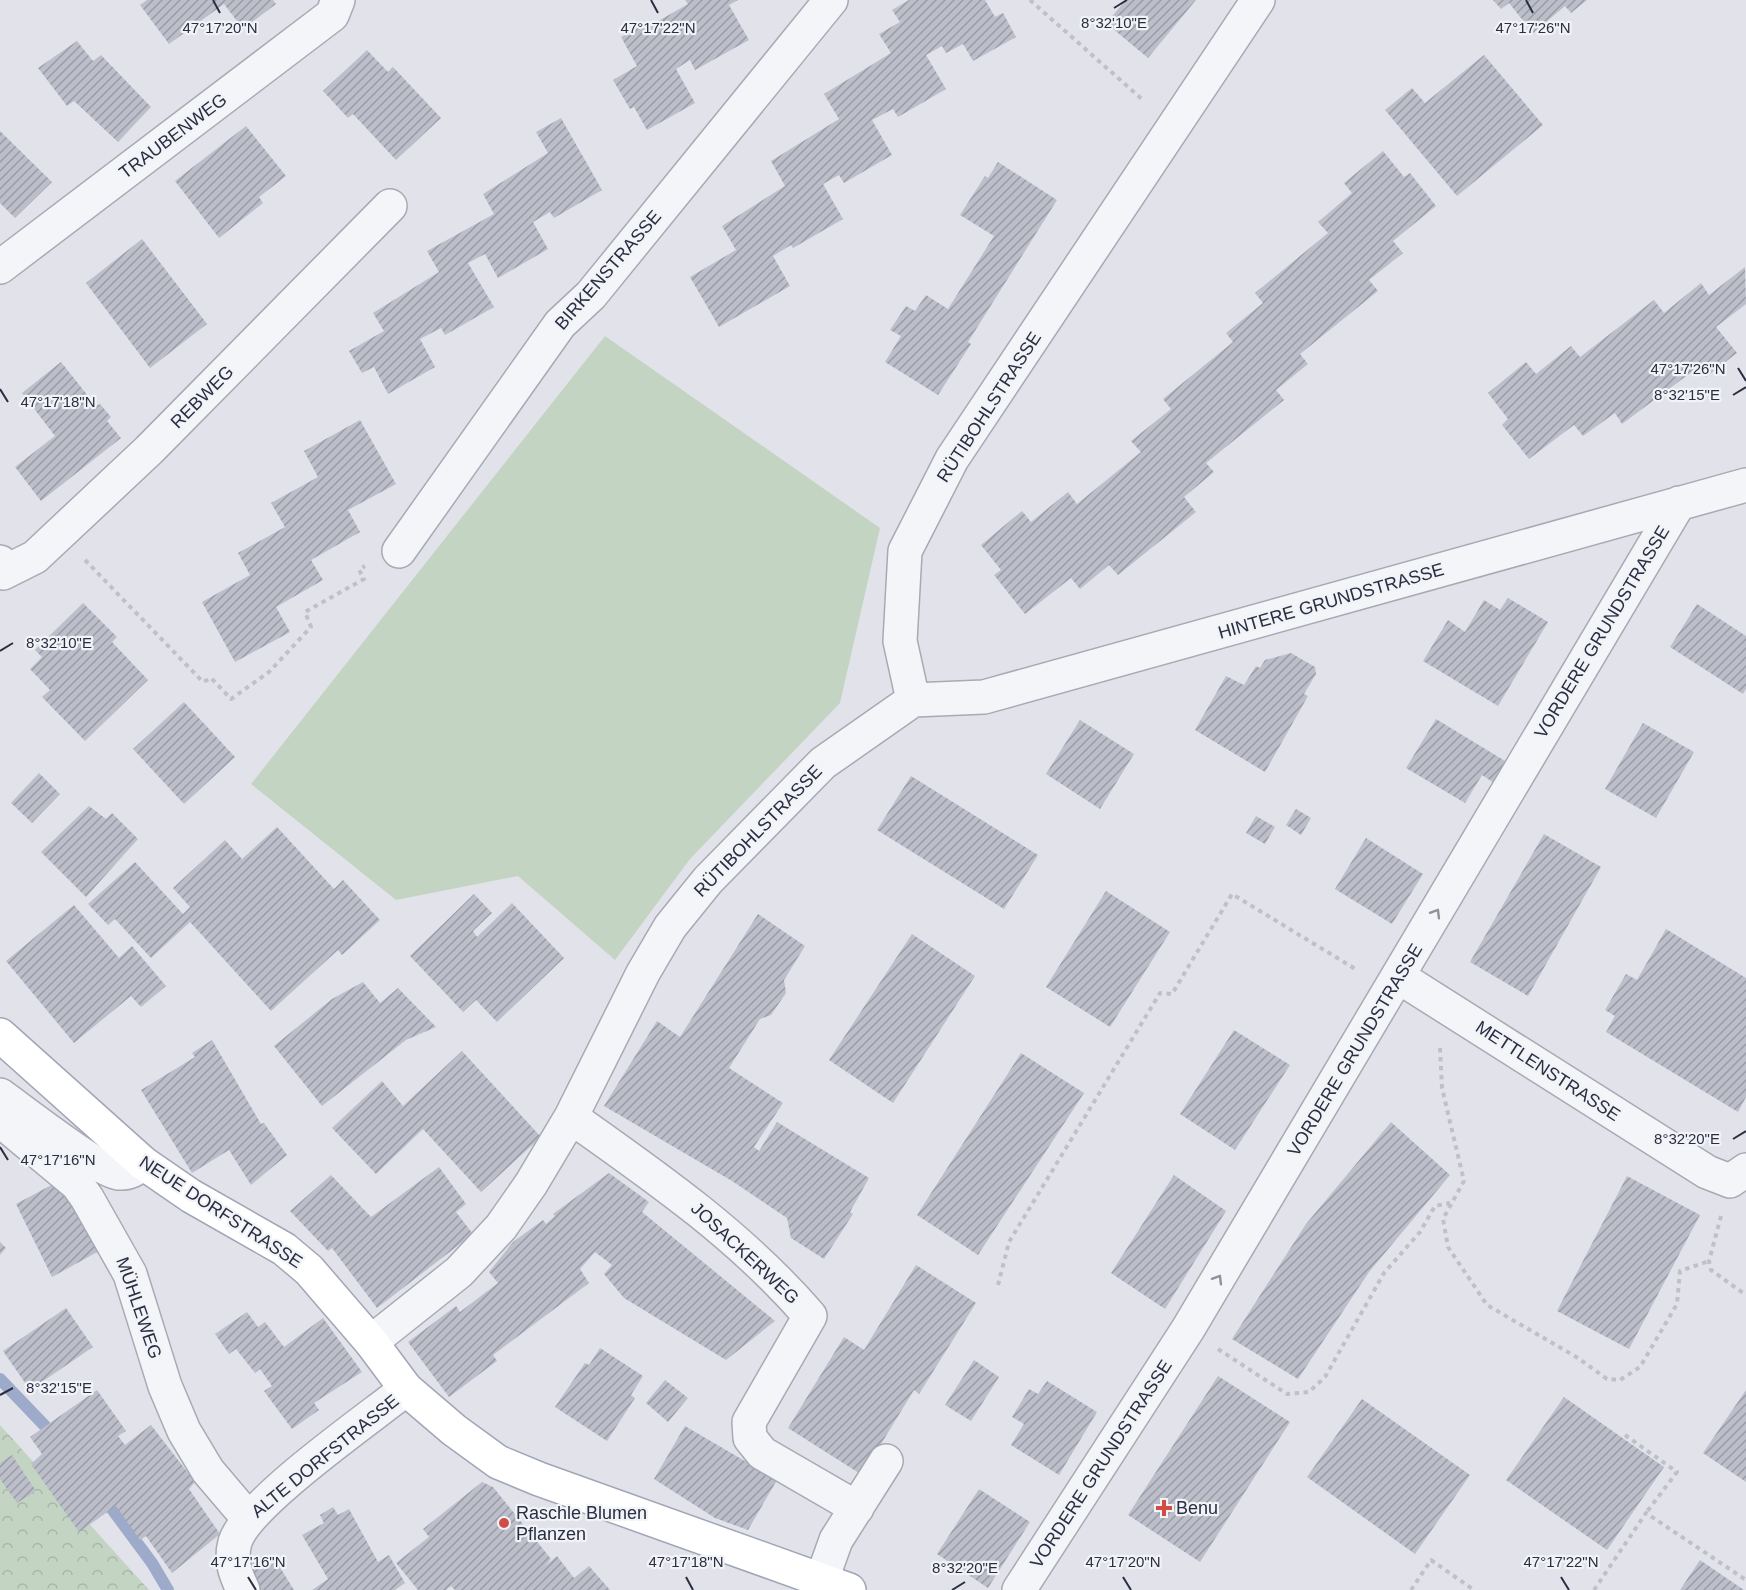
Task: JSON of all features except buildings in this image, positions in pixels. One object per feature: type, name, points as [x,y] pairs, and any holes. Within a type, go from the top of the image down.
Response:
[{"type":"main road","name":"NEUE DORFSTRASSE","points":[[0,1035],[143,1163],[191,1196],[284,1249],[309,1270],[371,1342],[406,1389],[453,1430],[498,1462],[539,1479],[836,1584]]},
{"type":"street","name":"TRAUBENWEG","points":[[0,267],[332,15],[338,0]]},
{"type":"street","name":"BIRKENSTRASSE","points":[[399,551],[560,324],[591,295],[831,0]]},
{"type":"street","name":"RÜTIBOHLSTRASSE","points":[[371,1342],[459,1272],[501,1227],[531,1184],[571,1117],[643,973],[670,927],[708,880],[823,763],[913,700],[900,641],[905,551],[952,459],[1258,0]]},
{"type":"street","name":"REBWEG","points":[[1,567],[35,557],[149,450],[390,206]]},
{"type":"street","name":"HINTERE GRUNDSTRASSE","points":[[913,700],[984,698],[1746,485]]},
{"type":"street","name":"VORDERE GRUNDSTRASSE","points":[[1019,1590],[1188,1329],[1395,984],[1678,503]]},
{"type":"street","name":"METTLENSTRASSE","points":[[1395,984],[1437,999],[1707,1172],[1738,1175]]},
{"type":"street","points":[[0,1095],[94,1161],[117,1173],[133,1171],[143,1163]]},
{"type":"street","name":"JOSACKERWEG","points":[[571,1117],[685,1198],[789,1292],[810,1316],[749,1422],[750,1438],[762,1453],[857,1508]]},
{"type":"street","name":"MÜHLEWEG","points":[[0,1120],[77,1184],[87,1198],[130,1274],[165,1386],[184,1431],[208,1471],[248,1518]]},
{"type":"street","name":"ALTE DORFSTRASSE","points":[[243,1590],[232,1564],[235,1541],[248,1518],[283,1486],[406,1389]]},
{"type":"street","points":[[836,1584],[836,1540],[886,1461]]},
{"type":"path","points":[[1030,0],[1174,128]]},
{"type":"path","points":[[79,553],[203,682],[211,678],[231,699],[269,672],[311,627],[305,612],[364,579],[359,570],[369,564]]},
{"type":"path","points":[[998,1285],[1009,1242],[1160,993],[1172,994],[1232,894],[1395,984]]},
{"type":"path","points":[[1437,999],[1442,1088],[1464,1180],[1443,1219],[1448,1247],[1487,1305],[1578,1358],[1607,1379],[1620,1380],[1640,1367],[1677,1304],[1680,1271],[1709,1261]]},
{"type":"path","points":[[1738,1175],[1709,1261],[1711,1270],[1746,1295]]},
{"type":"path","points":[[1188,1329],[1287,1394],[1309,1392],[1325,1377],[1384,1273],[1420,1232],[1435,1206],[1451,1203]]},
{"type":"path","points":[[1594,1590],[1677,1472],[1625,1435]]},
{"type":"path","points":[[1646,1513],[1746,1580]]},
{"type":"path","points":[[1411,1590],[1431,1560],[1474,1590]]},
{"type":"green space","points":[[605,336],[880,528],[840,703],[690,859],[615,960],[518,876],[396,900],[251,784]]},
{"type":"green space","points":[[0,1425],[149,1590],[0,1590]]},
{"type":"waterway","points":[[0,1379],[45,1426]]},
{"type":"waterway","points":[[112,1509],[152,1563],[168,1590]]},
{"type":"place","name":"Benu","points":[[1164,1508]]},
{"type":"place","name":"Raschle Blumen Pflanzen","points":[[504,1523]]}]
